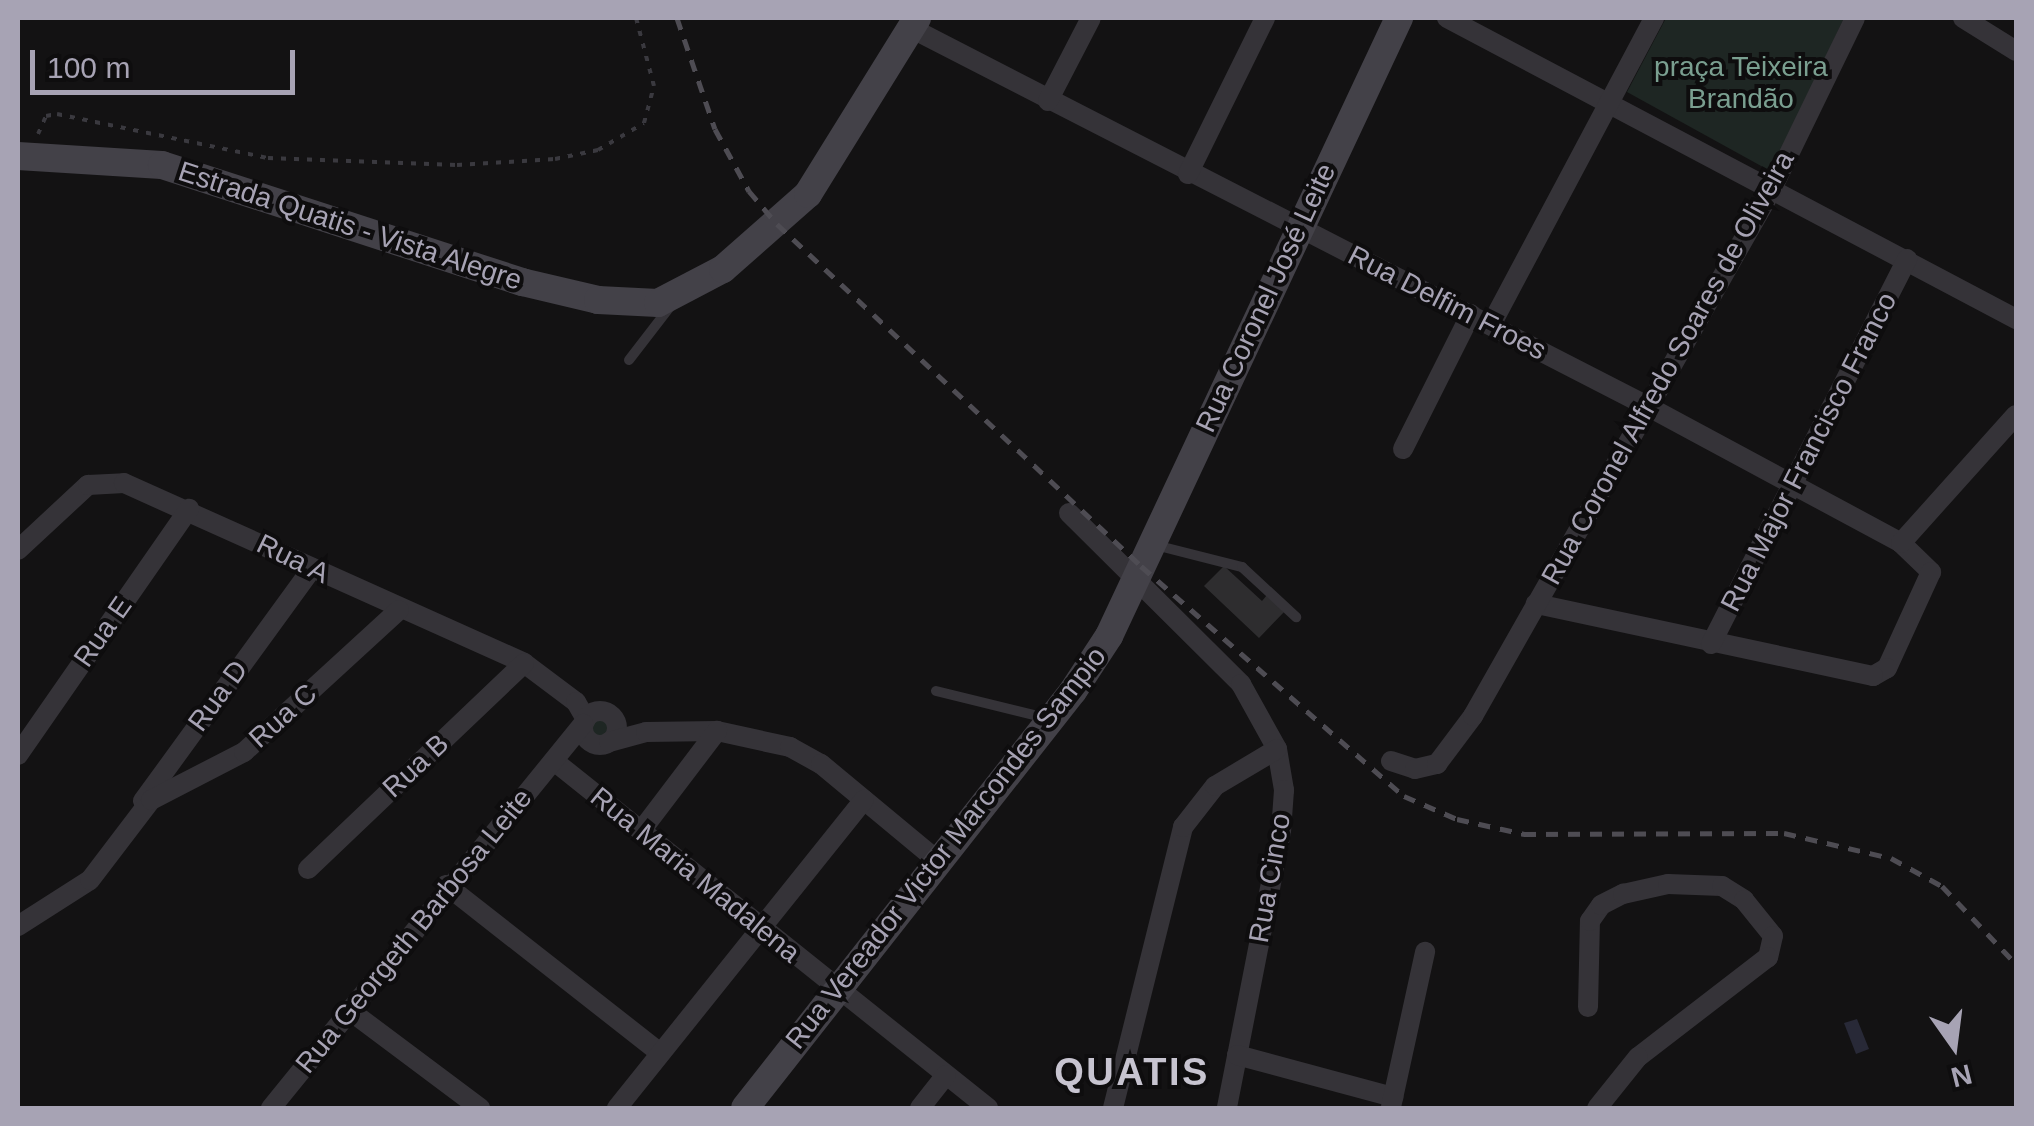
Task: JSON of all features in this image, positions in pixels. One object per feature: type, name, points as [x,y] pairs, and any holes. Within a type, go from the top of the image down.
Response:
[{"type":"street","points":[[1048,101],[1092,18]]},
{"type":"street","points":[[1188,174],[1265,18]]},
{"type":"street","name":"Rua Coronel José Leite","points":[[1135,580],[1399,18]]},
{"type":"street","points":[[1447,18],[2016,319]]},
{"type":"street","points":[[1492,323],[1654,18]]},
{"type":"street","name":"Rua Coronel Alfredo Soares de Oliveira","points":[[1391,761],[1416,769],[1437,764],[1504,663],[1770,190],[1856,18]]},
{"type":"street","points":[[1964,18],[2016,51]]},
{"type":"street","name":"Estrada Quatis - Vista Alegre","points":[[22,148],[162,166],[522,282],[629,305],[676,299],[723,269],[808,194],[914,23]]},
{"type":"street","name":"Rua Delfim Froes","points":[[914,23],[1048,101],[1188,174],[1492,323],[1900,543],[1924,560],[1930,586],[1882,673],[1711,644]]},
{"type":"street","name":"Rua Major Francisco Franco","points":[[1711,644],[1908,259]]},
{"type":"street","points":[[1403,448],[1471,314]]},
{"type":"street","points":[[1900,543],[2016,415]]},
{"type":"street","name":"Rua A","points":[[18,550],[94,482],[124,483],[189,509],[399,610],[524,664],[592,715]]},
{"type":"street","name":"Rua E","points":[[18,755],[189,509]]},
{"type":"street","name":"Rua Cinco","points":[[1069,514],[1242,684],[1276,748],[1284,811],[1227,1108]]},
{"type":"street","name":"Rua D","points":[[18,926],[90,880],[312,568]]},
{"type":"street","name":"Rua Vereador Victor Marcondes Sampio","points":[[746,1108],[1051,719],[1108,636],[1135,580]]},
{"type":"street","points":[[1536,604],[1711,644]]},
{"type":"street","name":"Rua C","points":[[151,800],[244,752],[399,610]]},
{"type":"street","name":"Rua B","points":[[308,868],[524,664]]},
{"type":"street","points":[[592,715],[646,732]]},
{"type":"street","points":[[592,715],[616,734],[603,744]]},
{"type":"street","points":[[592,715],[588,740],[603,744]]},
{"type":"street","name":"Rua Georgeth Barbosa Leite","points":[[272,1108],[446,885],[592,715]]},
{"type":"street","points":[[556,758],[646,732],[717,732],[790,747],[864,800],[939,862]]},
{"type":"street","points":[[641,831],[717,732]]},
{"type":"street","points":[[1113,1108],[1183,827],[1206,793],[1276,748]]},
{"type":"street","name":"Rua Maria Madalena","points":[[556,758],[836,990],[988,1108]]},
{"type":"street","name":"Rua D","points":[[126,826],[151,800]]},
{"type":"street","points":[[617,1108],[864,800]]},
{"type":"street","points":[[1588,1006],[1590,921],[1601,905],[1623,894],[1668,884],[1722,886],[1744,900],[1774,936],[1768,958],[1648,1048],[1597,1108]]},
{"type":"street","points":[[446,885],[660,1052]]},
{"type":"street","points":[[1237,1055],[1391,1103],[1425,952]]},
{"type":"street","points":[[349,1010],[480,1108]]},
{"type":"street","points":[[920,1108],[946,1076]]},
{"type":"lane","points":[[629,360],[676,299]]},
{"type":"lane","points":[[1151,544],[1242,567],[1296,617]]},
{"type":"lane","points":[[936,691],[1051,719]]},
{"type":"path","points":[[22,148],[46,116],[57,114],[268,158],[354,165],[457,165],[584,153],[630,135],[650,109],[654,86],[636,18]]},
{"type":"green space","name":"praça Teixeira Brandão","points":[[1666,18],[1844,18],[1772,172],[1627,92]]},
{"type":"green space","points":[[601,714],[611,718],[615,728],[611,738],[601,742],[591,738],[587,728],[591,718]]},
{"type":"water","points":[[1857,1019],[1869,1049],[1856,1054],[1844,1023]]},
{"type":"building","points":[[1224,566],[1262,601],[1267,595],[1285,611],[1259,638],[1204,586]]},
{"type":"railway","points":[[677,18],[715,129],[749,191],[777,224],[1141,566],[1404,796],[1457,819],[1524,834],[1784,833],[1891,858],[1942,886],[2016,964]]},
{"type":"district","name":"QUATIS","points":[[1132,1073]]}]
